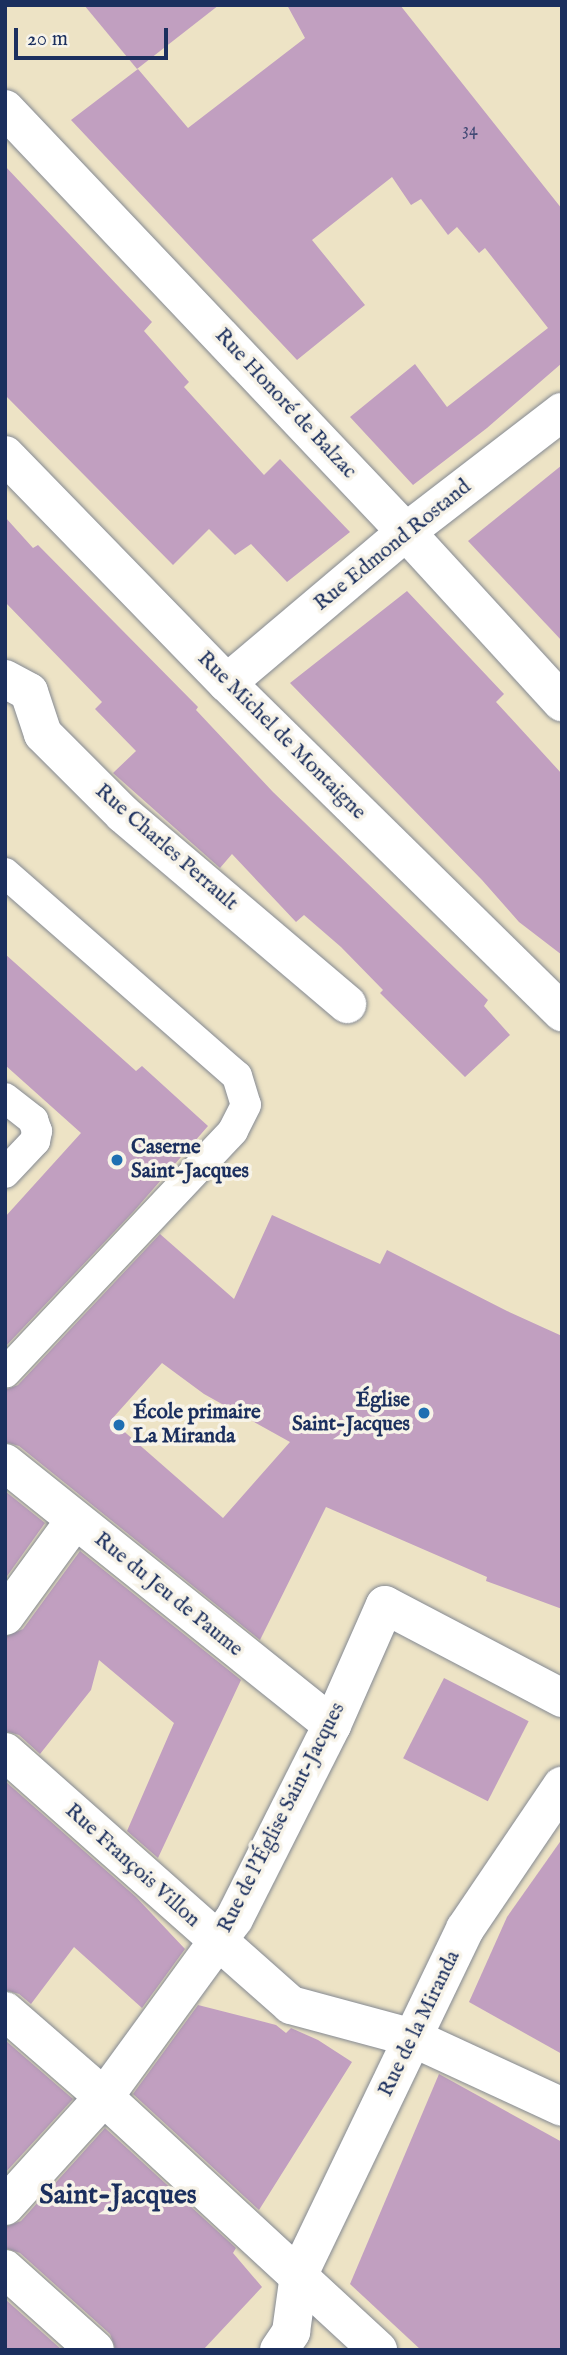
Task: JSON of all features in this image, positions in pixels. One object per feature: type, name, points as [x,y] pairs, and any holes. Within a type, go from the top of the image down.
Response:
[{"type":"street","name":"Rue Honoré de Balzac","points":[[5,109],[406,532],[562,702]]},
{"type":"street","name":"Rue Edmond Rostand","points":[[226,683],[406,532],[562,412]]},
{"type":"street","name":"Rue Michel de Montaigne","points":[[5,455],[226,683],[562,1012]]},
{"type":"street","name":"Rue Charles Perrault","points":[[5,679],[29,692],[43,734],[123,814],[347,1004]]},
{"type":"street","name":"Rue du Jeu de Paume","points":[[5,1463],[332,1725]]},
{"type":"street","points":[[5,1616],[75,1520]]},
{"type":"street","name":"Rue de l'Église Saint-Jacques","points":[[5,2206],[104,2097],[218,1943],[233,1919],[332,1725],[385,1605],[562,1698]]},
{"type":"street","name":"Rue François Villon","points":[[5,1752],[290,2005],[413,2038],[562,2107]]},
{"type":"street","name":"Rue de la Miranda","points":[[279,2350],[291,2332],[299,2274],[465,1929],[562,1786]]},
{"type":"street","points":[[5,2011],[299,2274],[378,2350]]},
{"type":"street","points":[[5,2269],[95,2350]]},
{"type":"lane","points":[[5,873],[237,1076],[246,1105],[233,1131],[5,1373]]},
{"type":"lane","points":[[5,1098],[33,1120],[37,1131],[35,1142],[5,1173]]},
{"type":"building","points":[[84,5],[219,5],[137,69]]},
{"type":"building","points":[[287,5],[400,5],[562,209],[562,363],[487,428],[413,485],[350,417],[415,364],[447,407],[548,328],[485,248],[479,253],[457,227],[448,235],[421,199],[411,205],[392,177],[312,240],[365,305],[297,360],[71,120],[138,69],[188,128],[305,38]]},
{"type":"building","points":[[5,166],[152,322],[144,331],[189,382],[184,387],[264,475],[280,459],[350,532],[287,582],[251,544],[235,555],[209,529],[173,565],[5,395]]},
{"type":"building","points":[[562,465],[562,641],[468,541]]},
{"type":"building","points":[[5,517],[33,548],[38,545],[198,707],[196,710],[273,792],[488,1000],[484,1006],[510,1035],[465,1077],[380,993],[383,990],[341,947],[304,915],[296,922],[232,854],[220,868],[113,773],[136,751],[95,709],[102,702],[5,602]]},
{"type":"building","points":[[407,591],[504,694],[496,702],[562,774],[562,955],[519,922],[482,880],[290,683]]},
{"type":"building","name":"Caserne Saint-Jacques","points":[[5,954],[136,1071],[142,1066],[208,1126],[134,1211],[5,1347],[5,1217],[81,1133],[5,1065]]},
{"type":"building","points":[[272,1215],[380,1264],[387,1250],[562,1336],[562,1609],[486,1581],[487,1577],[326,1507],[260,1640],[19,1446],[5,1442],[5,1390],[18,1385],[160,1234],[234,1299]],"holes":[[[162,1363],[204,1394],[290,1442],[223,1518],[111,1420]]]},
{"type":"building","points":[[5,1491],[45,1523],[5,1579]]},
{"type":"building","points":[[80,1551],[241,1680],[158,1858],[127,1831],[174,1723],[99,1660],[91,1690],[40,1754],[19,1735],[5,1731],[5,1637],[23,1629]]},
{"type":"building","points":[[444,1678],[529,1721],[488,1801],[403,1758]]},
{"type":"building","points":[[5,1781],[136,1897],[185,1949],[142,2008],[74,1947],[31,2004],[19,1994],[5,1990]]},
{"type":"building","points":[[562,1839],[562,2054],[469,2002],[507,1917]]},
{"type":"building","points":[[198,2005],[276,2025],[286,2033],[291,2028],[318,2040],[352,2062],[259,2210],[133,2094]]},
{"type":"building","points":[[5,2040],[73,2099],[5,2173]]},
{"type":"building","points":[[439,2074],[562,2142],[562,2350],[421,2350],[350,2284]]},
{"type":"building","points":[[105,2128],[236,2248],[233,2253],[262,2287],[203,2350],[116,2350],[110,2334],[20,2253],[5,2248],[5,2227],[21,2221]]},
{"type":"building","points":[[5,2299],[62,2350],[5,2350]]},
{"type":"place","name":"Caserne Saint-Jacques","points":[[117,1160]]},
{"type":"place","name":"Église Saint-Jacques","points":[[424,1413]]},
{"type":"place","name":"École primaire La Miranda","points":[[119,1425]]},
{"type":"district","name":"Saint-Jacques","points":[[118,2196]]}]
